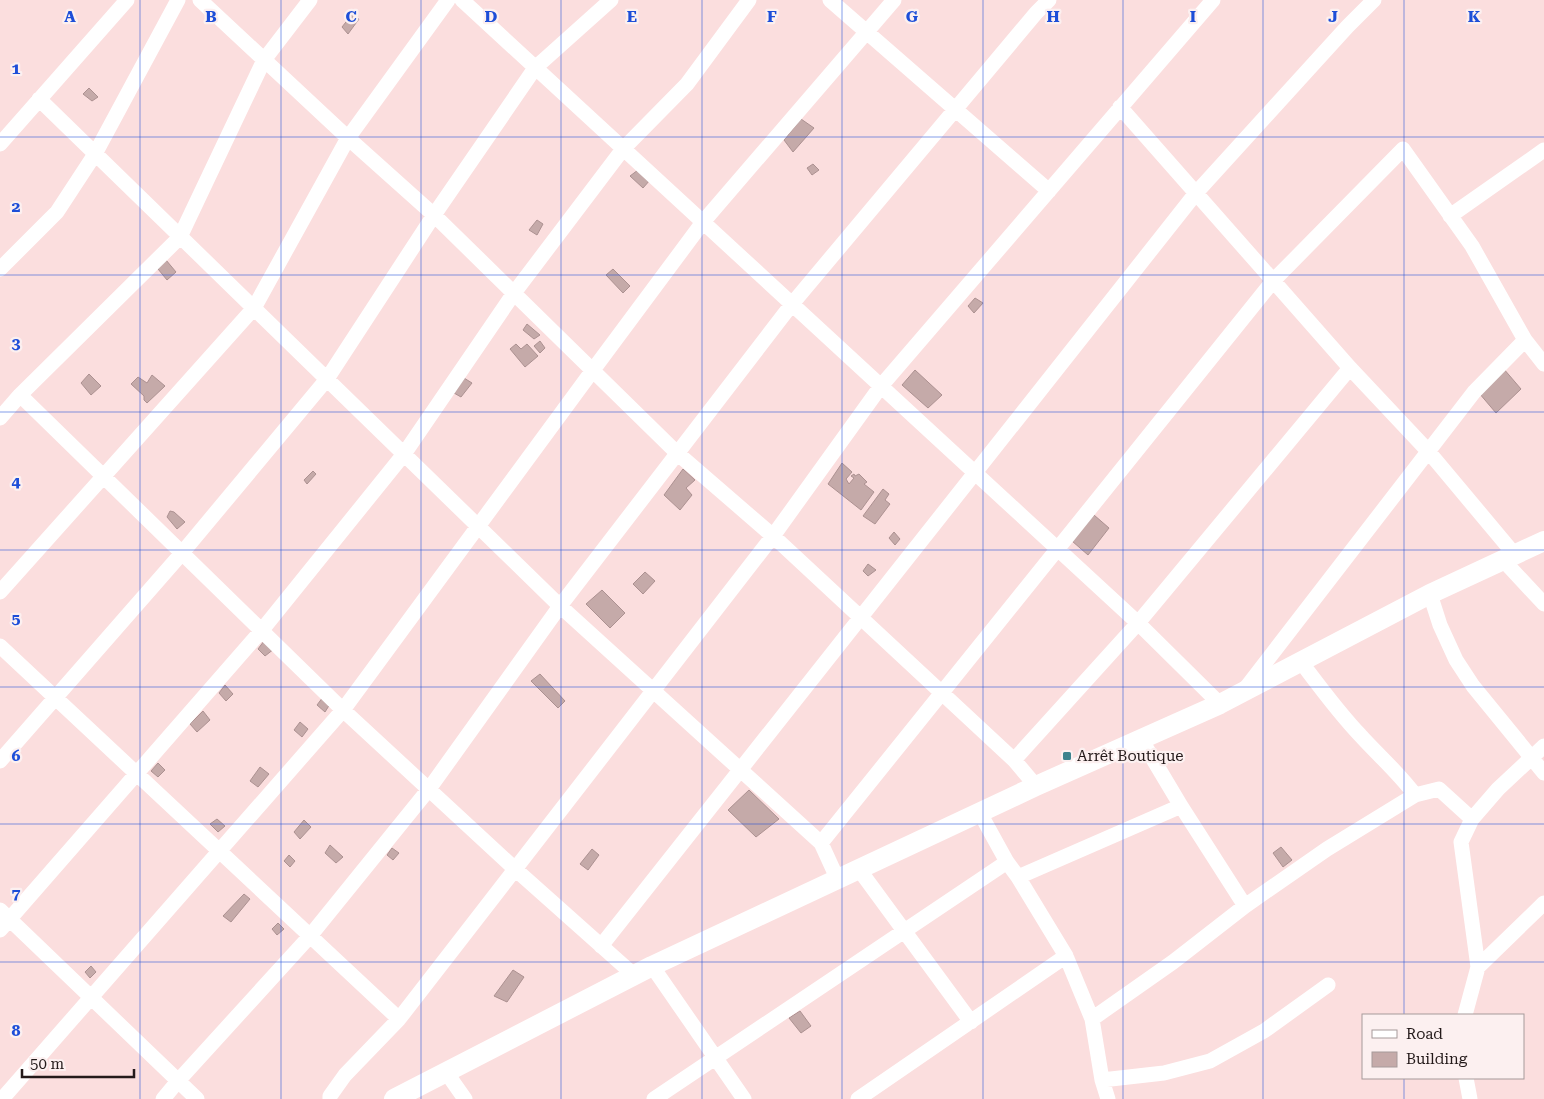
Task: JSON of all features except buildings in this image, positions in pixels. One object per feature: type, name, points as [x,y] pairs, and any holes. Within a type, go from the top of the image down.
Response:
[{"type":"main road","points":[[394,1099],[652,966],[858,868],[1220,704],[1430,594],[1544,541]]},
{"type":"street","points":[[0,144],[127,0]]},
{"type":"street","points":[[0,269],[57,212],[95,154],[178,0]]},
{"type":"street","points":[[200,0],[434,215],[677,453],[773,536],[1014,760],[1036,786]]},
{"type":"street","points":[[0,418],[20,395],[180,237],[264,60],[310,0]]},
{"type":"street","points":[[0,592],[254,308],[348,138],[448,0]]},
{"type":"street","points":[[462,0],[1138,623],[1220,704]]},
{"type":"street","points":[[0,761],[182,553],[327,379],[434,215],[535,68],[611,0]]},
{"type":"street","points":[[197,1099],[91,998],[3,920],[137,774],[262,630],[404,454],[514,293],[623,149],[687,84],[749,0]]},
{"type":"street","points":[[830,0],[1049,191]]},
{"type":"street","points":[[2,1099],[343,710],[703,222],[894,0]]},
{"type":"street","points":[[163,1099],[310,936],[429,789],[560,606],[792,304],[1036,13],[1050,0]]},
{"type":"street","points":[[330,1099],[330,1096],[344,1075],[399,1019],[515,870],[773,536],[881,386],[1212,0]]},
{"type":"street","points":[[601,946],[1196,193],[1347,27],[1374,0]]},
{"type":"street","points":[[39,100],[560,606],[821,843],[837,878]]},
{"type":"street","points":[[1120,108],[1350,368],[1428,451],[1544,604]]},
{"type":"street","points":[[821,843],[1273,281],[1403,150],[1472,246],[1525,340],[1544,364]]},
{"type":"street","points":[[1450,216],[1544,150]]},
{"type":"street","points":[[1244,691],[1474,392],[1525,340]]},
{"type":"street","points":[[1014,760],[1138,623],[1350,368]]},
{"type":"street","points":[[20,395],[343,710],[515,870],[634,975]]},
{"type":"street","points":[[1430,594],[1440,625],[1456,660],[1473,686],[1544,773]]},
{"type":"street","points":[[0,646],[399,1019]]},
{"type":"street","points":[[1301,662],[1328,699],[1358,734],[1407,783],[1415,795]]},
{"type":"street","points":[[1141,739],[1245,906]]},
{"type":"street","points":[[1465,1014],[1478,967],[1461,842],[1472,819],[1498,789],[1544,746]]},
{"type":"street","points":[[1092,1019],[1173,962],[1245,906],[1327,848],[1415,795],[1439,789],[1472,819]]},
{"type":"street","points":[[1018,877],[1181,806]]},
{"type":"street","points":[[980,813],[1007,862],[1066,956],[1092,1019],[1102,1080],[1108,1099]]},
{"type":"street","points":[[654,1099],[1007,862]]},
{"type":"street","points":[[858,868],[972,1022]]},
{"type":"street","points":[[1478,967],[1544,903]]},
{"type":"street","points":[[858,1099],[1066,956]]},
{"type":"street","points":[[652,966],[744,1099]]},
{"type":"street","points":[[1102,1080],[1164,1073],[1210,1060],[1264,1031],[1328,985]]},
{"type":"street","points":[[446,1072],[465,1099]]},
{"type":"street","points":[[1466,1079],[1470,1099]]},
{"type":"place","name":"Arrêt Boutique","points":[[1067,756]]}]
